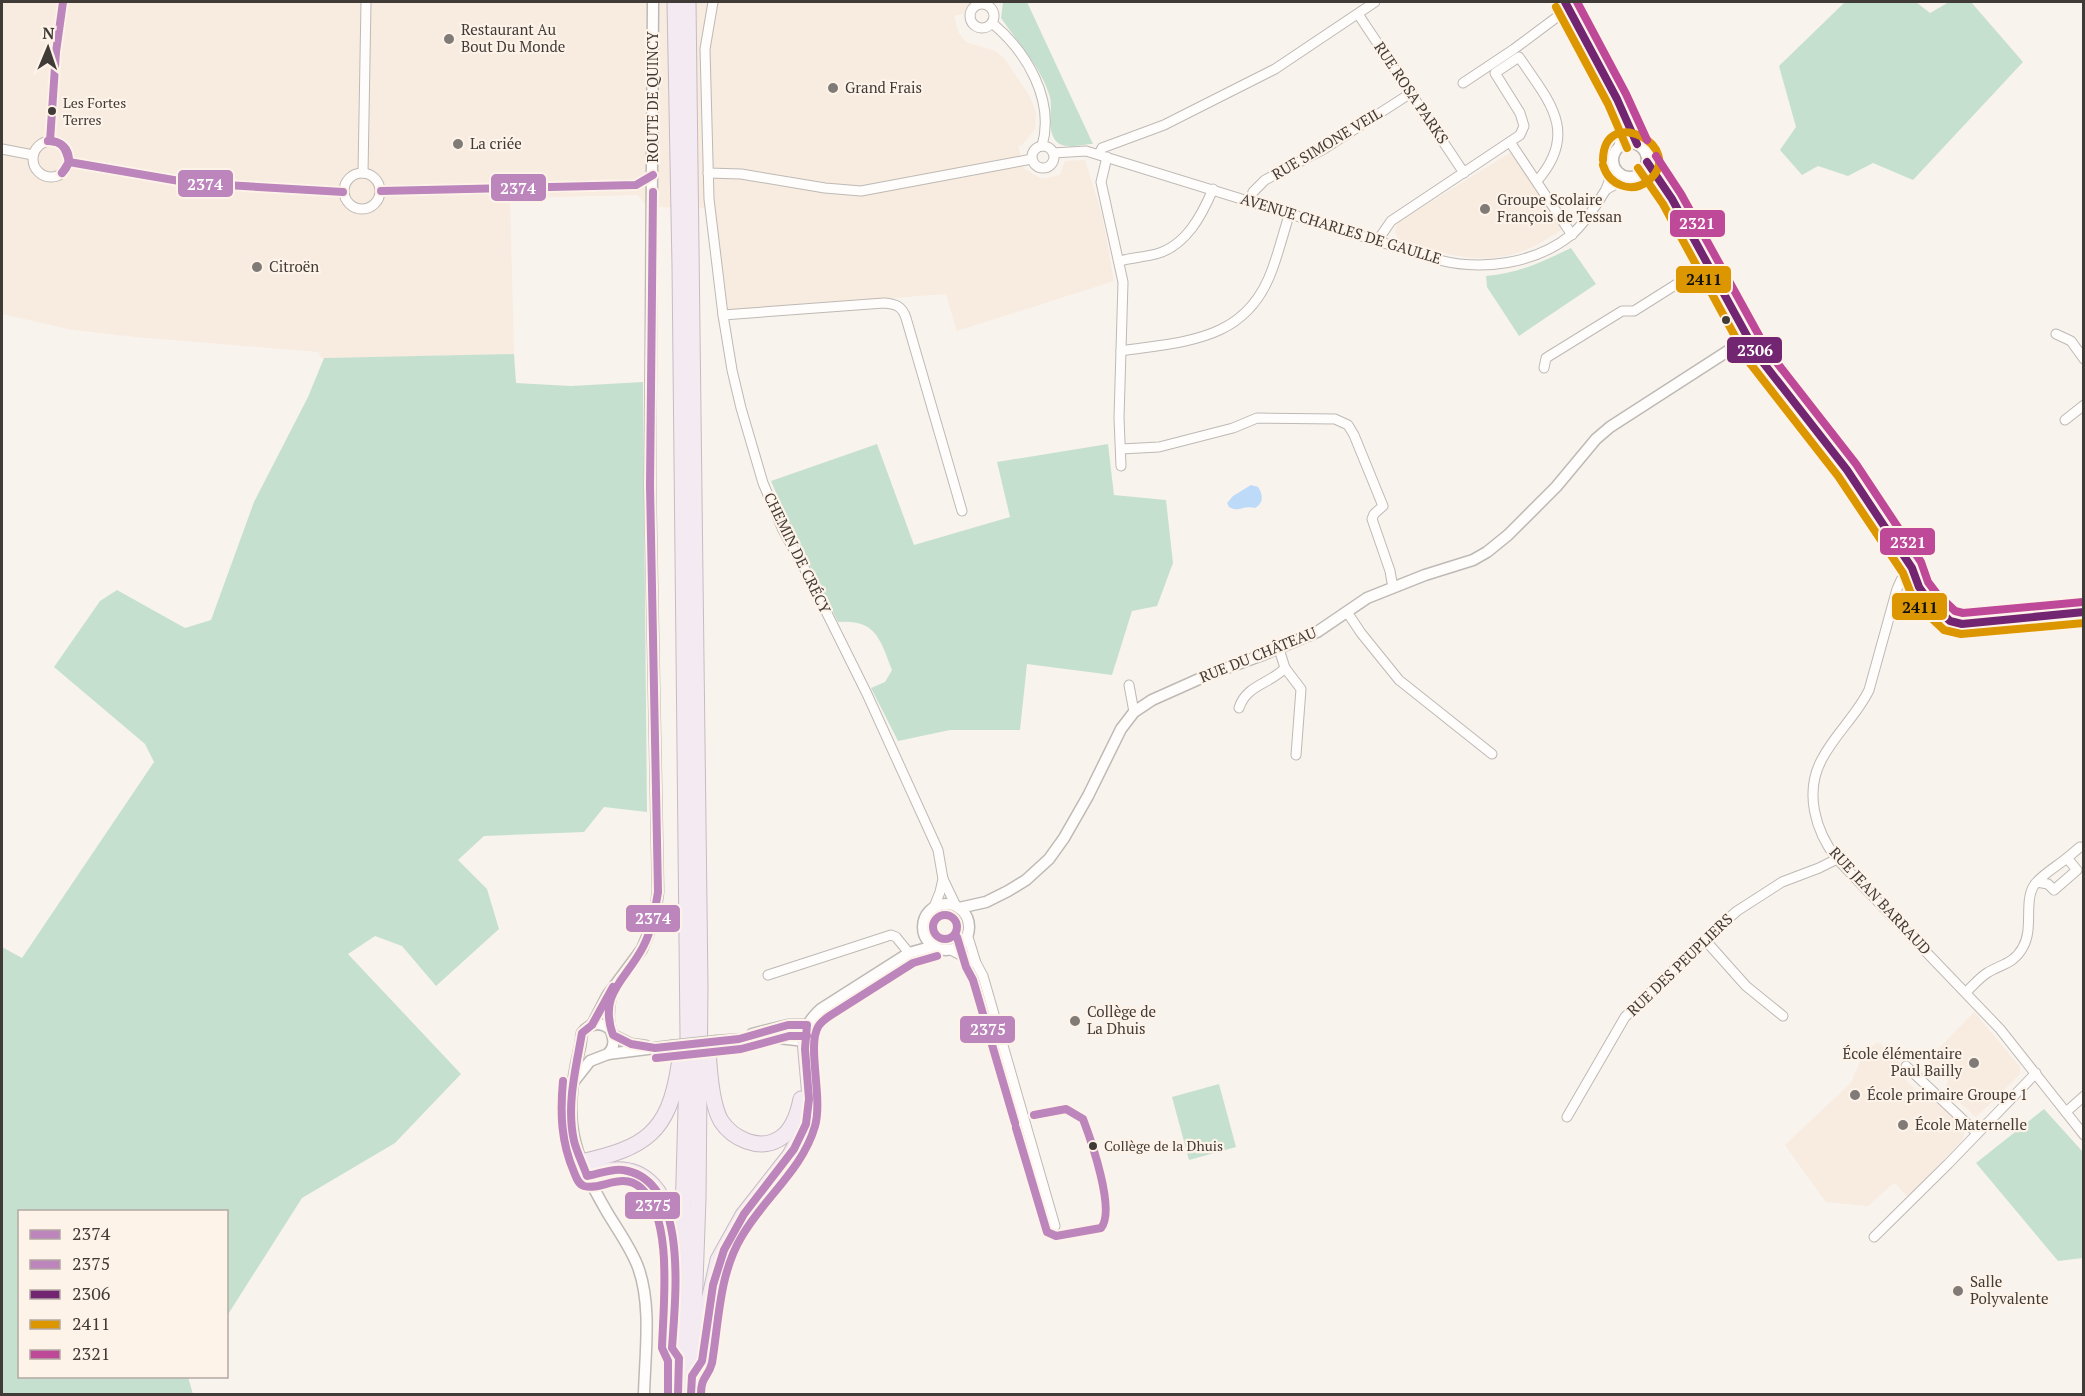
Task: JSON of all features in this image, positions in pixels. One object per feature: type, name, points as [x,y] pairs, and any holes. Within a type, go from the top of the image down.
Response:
[{"type":"highway","points":[[675,2],[681,289],[688,1037],[678,1395]]},
{"type":"highway","points":[[688,2],[700,987],[698,1199],[691,1395]]},
{"type":"highway","points":[[700,987],[708,995],[708,1052],[714,1103],[720,1120],[731,1134],[746,1142],[762,1144],[778,1140],[790,1129],[798,1115],[807,1076]]},
{"type":"highway","points":[[584,1169],[638,1144],[656,1130],[674,1094],[679,1050],[688,1037]]},
{"type":"highway","points":[[692,1377],[701,1365],[708,1305],[718,1260],[743,1215],[790,1155],[806,1125],[810,1097],[805,1041]]},
{"type":"highway","points":[[584,1169],[629,1171],[644,1176],[664,1199],[674,1237],[672,1348],[679,1358]]},
{"type":"street","points":[[50,141],[56,52],[63,2]]},
{"type":"street","points":[[363,173],[366,2]]},
{"type":"street","name":"ROUTE DE QUINCY","points":[[592,1025],[607,996],[642,949],[654,920],[658,892],[650,486],[653,2]]},
{"type":"street","name":"CHEMIN DE CRÉCY","points":[[713,2],[705,49],[708,173],[713,243],[723,315],[741,408],[763,483],[783,530],[867,694],[938,850],[942,879],[934,908]]},
{"type":"street","points":[[1121,466],[1119,418],[1123,282],[1101,182],[1102,148],[1164,125],[1275,69],[1375,2]]},
{"type":"street","points":[[1463,83],[1514,49],[1567,5],[1617,99],[1637,144],[1645,151],[1647,162],[1669,195],[1748,338],[1785,391],[1847,470],[1912,568],[1919,587],[1929,601],[1950,621],[1962,624],[2084,612]]},
{"type":"street","name":"RUE ROSA PARKS","points":[[1358,14],[1464,173]]},
{"type":"street","points":[[992,23],[1006,36],[1024,60],[1039,86],[1046,122],[1042,146]]},
{"type":"street","points":[[1378,240],[1391,221],[1520,135],[1524,126],[1520,113],[1495,73],[1519,57],[1548,100],[1559,128],[1558,146],[1550,166],[1538,181]]},
{"type":"street","name":"RUE SIMONE VEIL","points":[[1250,201],[1253,192],[1265,180],[1324,149],[1411,93]]},
{"type":"street","points":[[1617,99],[1621,130],[1620,146],[1613,157],[1614,165],[1620,173],[1634,176],[1669,195]]},
{"type":"street","points":[[50,141],[63,145],[68,153],[69,162],[61,174],[46,176],[37,170],[33,155],[39,145],[50,141]]},
{"type":"street","points":[[1510,142],[1572,235]]},
{"type":"street","points":[[1620,146],[1628,143],[1637,144]]},
{"type":"street","points":[[1042,146],[1049,148],[1053,153],[1053,160],[1045,168],[1035,165],[1032,159],[1035,149],[1042,146]]},
{"type":"street","points":[[2,149],[33,155]]},
{"type":"street","name":"AVENUE CHARLES DE GAULLE","points":[[1053,153],[1086,151],[1453,264],[1481,266],[1514,262],[1547,250],[1572,235],[1607,189],[1614,165]]},
{"type":"street","points":[[708,173],[741,174],[861,191],[1032,159]]},
{"type":"street","points":[[69,162],[191,183],[343,192]]},
{"type":"street","points":[[1634,176],[1643,172],[1647,162]]},
{"type":"street","points":[[363,173],[377,181],[381,191],[373,206],[362,210],[351,207],[343,192],[351,176],[363,173]]},
{"type":"street","points":[[381,191],[636,185],[653,175]]},
{"type":"street","name":"AVENUE CHARLES DE GAULLE","points":[[1607,189],[1634,176]]},
{"type":"street","points":[[636,185],[648,192],[653,192]]},
{"type":"street","points":[[1119,261],[1158,253],[1176,244],[1195,224],[1213,189]]},
{"type":"street","points":[[1121,351],[1205,337],[1234,323],[1255,303],[1264,287],[1272,271],[1290,212]]},
{"type":"street","points":[[1544,368],[1546,358],[1622,311],[1634,311],[1707,265]]},
{"type":"street","points":[[723,315],[884,303],[900,307],[904,312],[962,511]]},
{"type":"street","points":[[2056,334],[2071,341],[2084,359]]},
{"type":"street","name":"RUE DU CHÂTEAU","points":[[957,907],[986,902],[1008,891],[1026,880],[1049,859],[1064,838],[1088,796],[1121,729],[1134,711],[1152,700],[1208,675],[1279,649],[1317,632],[1367,598],[1473,560],[1487,552],[1508,535],[1548,495],[1596,439],[1610,427],[1748,338]]},
{"type":"street","points":[[2065,420],[2084,405]]},
{"type":"street","points":[[1121,449],[1159,447],[1233,428],[1257,418],[1335,418],[1342,421],[1354,435],[1383,506],[1372,519],[1390,571],[1393,588]]},
{"type":"street","name":"RUE JEAN BARRAUD","points":[[1912,568],[1901,579],[1893,599],[1869,690],[1862,705],[1822,757],[1814,779],[1815,817],[1820,834],[1837,859],[2001,1029],[2084,1135]]},
{"type":"street","points":[[1347,612],[1399,680],[1492,754]]},
{"type":"street","points":[[1279,649],[1285,668],[1301,689],[1296,755]]},
{"type":"street","points":[[1239,708],[1242,698],[1250,690],[1277,676],[1285,668]]},
{"type":"street","points":[[1129,684],[1134,711]]},
{"type":"street","points":[[1966,992],[1987,973],[2004,966],[2015,958],[2023,948],[2029,934],[2030,897],[2037,882],[2080,846]]},
{"type":"street","points":[[2037,882],[2048,884],[2054,890],[2077,870],[2067,858]]},
{"type":"street","name":"RUE DES PEUPLIERS","points":[[1567,1117],[1625,1017],[1705,940],[1737,911],[1782,882],[1837,859]]},
{"type":"street","name":"CHEMIN DE CRÉCY","points":[[942,879],[957,907]]},
{"type":"street","points":[[909,952],[923,928],[926,916],[934,908],[944,904],[957,907],[967,919],[967,934],[976,963],[983,976],[1055,1226]]},
{"type":"street","points":[[923,928],[926,939],[934,946]]},
{"type":"street","points":[[949,949],[960,944],[967,934]]},
{"type":"street","points":[[768,975],[891,936],[896,937],[909,952]]},
{"type":"street","points":[[1705,940],[1746,986],[1783,1016]]},
{"type":"street","points":[[581,1044],[588,1054],[603,1055],[739,1039],[770,1037],[805,1041],[807,1024],[821,1009],[909,952],[934,946],[949,949],[976,963]]},
{"type":"street","points":[[573,1082],[590,1061],[603,1055],[614,1044],[609,1006],[616,984]]},
{"type":"street","points":[[644,1395],[646,1293],[638,1265],[584,1169],[574,1142],[570,1116],[573,1082],[582,1033],[592,1025],[601,1024],[631,1044],[655,1048]]},
{"type":"street","points":[[739,1039],[788,1025],[807,1024]]},
{"type":"street","points":[[1906,1066],[1977,1133]]},
{"type":"street","points":[[1874,1237],[2036,1073]]},
{"type":"street","points":[[2066,1112],[2084,1096]]},
{"type":"shaded area","points":[[2,2],[973,2],[963,14],[954,16],[958,32],[966,42],[995,51],[1004,58],[1029,95],[1036,112],[1035,129],[1022,145],[1018,146],[1024,169],[1042,179],[1060,175],[1065,161],[1085,160],[1102,215],[1114,281],[957,331],[946,294],[728,310],[714,208],[647,207],[638,195],[510,198],[514,354],[324,358],[320,357],[319,352],[135,337],[68,329],[2,314]]},
{"type":"shaded area","name":"Groupe Scolaire François de Tessan","points":[[1513,151],[1563,229],[1535,246],[1511,255],[1492,258],[1452,255],[1399,239],[1395,233],[1397,223]]},
{"type":"shaded area","name":"École élémentaire Paul Bailly","points":[[1974,1012],[2020,1067],[2020,1074],[1976,1117],[1945,1089],[1948,1080],[1928,1060]]},
{"type":"shaded area","points":[[1878,1042],[1900,1063],[1895,1070],[1920,1094],[1925,1090],[1935,1098],[1963,1127],[1964,1136],[1908,1197],[1896,1184],[1891,1185],[1868,1206],[1826,1202],[1785,1145],[1851,1083],[1864,1053]]},
{"type":"green space","points":[[1003,2],[1027,2],[1093,144],[1065,146],[1054,138],[1051,127],[1051,102],[1046,86],[1035,65],[1001,18]]},
{"type":"green space","points":[[1845,2],[1916,2],[1930,13],[1949,2],[1971,2],[2023,62],[1913,180],[1873,163],[1848,176],[1818,166],[1802,175],[1780,150],[1796,127],[1779,66]]},
{"type":"green space","points":[[1571,248],[1596,284],[1519,336],[1487,287],[1486,276],[1520,270]]},
{"type":"green space","points":[[514,354],[516,383],[571,386],[643,382],[647,812],[604,807],[584,832],[484,836],[458,860],[487,889],[499,929],[436,986],[402,946],[375,936],[348,954],[461,1074],[395,1143],[302,1198],[228,1314],[228,1210],[18,1210],[18,1378],[188,1378],[193,1394],[2,1394],[2,947],[22,958],[154,762],[145,744],[54,667],[100,601],[117,590],[185,628],[211,620],[254,502],[308,397],[324,358]]},
{"type":"green space","points":[[877,444],[914,545],[1010,517],[997,462],[1108,444],[1114,495],[1166,500],[1173,563],[1157,606],[1132,611],[1112,675],[1027,664],[1020,730],[950,730],[898,741],[871,688],[885,682],[892,670],[880,640],[875,633],[861,624],[838,622],[792,530],[771,481]]},
{"type":"green space","points":[[1219,1084],[1236,1147],[1189,1160],[1172,1097]]},
{"type":"green space","points":[[2044,1109],[2083,1152],[2083,1258],[2058,1261],[1976,1163]]},
{"type":"water","points":[[1251,485],[1258,487],[1261,493],[1262,498],[1258,506],[1235,509],[1229,507],[1227,503],[1233,496]]},
{"type":"transit line","name":"2374","points":[[50,141],[56,52],[63,2]]},
{"type":"transit line","name":"2306","points":[[1565,2],[1617,99],[1637,144]]},
{"type":"transit line","name":"2321","points":[[1577,2],[1626,94],[1647,140]]},
{"type":"transit line","name":"2411","points":[[1556,7],[1608,104],[1627,148]]},
{"type":"transit line","name":"2411","points":[[1603,160],[1607,143],[1616,134],[1628,132],[1641,136],[1652,145],[1658,156],[1658,168],[1648,181],[1635,187],[1615,182],[1603,165]]},
{"type":"transit line","name":"2374","points":[[48,141],[60,144],[67,152],[68,162],[62,173]]},
{"type":"transit line","name":"2374","points":[[48,141],[57,142],[65,150],[69,162],[62,173]]},
{"type":"transit line","name":"2321","points":[[1656,156],[1681,194],[1767,350],[1856,464],[1921,562],[1928,582],[1937,594],[1955,611],[1963,613],[2083,602]]},
{"type":"transit line","name":"2374","points":[[69,162],[191,183],[343,192]]},
{"type":"transit line","name":"2306","points":[[1647,162],[1672,199],[1758,356],[1847,470],[1912,568],[1919,587],[1929,601],[1950,621],[1962,624],[2084,612]]},
{"type":"transit line","name":"2411","points":[[1638,168],[1663,204],[1749,362],[1838,476],[1903,573],[1920,607],[1944,630],[1961,634],[2084,623]]},
{"type":"transit line","name":"2374","points":[[381,191],[636,185],[653,175]]},
{"type":"transit line","name":"2374","points":[[653,192],[650,486],[658,892],[653,920],[646,940],[611,997],[609,1021],[613,1035],[631,1044],[655,1048],[739,1039],[788,1025],[807,1025],[805,1049],[809,1099],[806,1124],[794,1149],[744,1214],[724,1250],[713,1285],[702,1361],[692,1376],[691,1394]]},
{"type":"transit line","name":"2375","points":[[945,915],[953,919],[957,927],[953,935],[945,939],[937,935],[933,927],[937,919],[945,915]]},
{"type":"transit line","name":"2375","points":[[957,937],[966,967],[973,980],[1015,1123]]},
{"type":"transit line","name":"2375","points":[[701,1394],[703,1380],[712,1363],[724,1282],[734,1251],[751,1222],[802,1156],[815,1126],[817,1101],[814,1047],[818,1027],[828,1017],[913,963],[937,956]]},
{"type":"transit line","name":"2374","points":[[613,987],[592,1025],[582,1033],[571,1100],[572,1127],[575,1145],[587,1176],[610,1170],[623,1170],[644,1179],[659,1195],[669,1218],[674,1245],[675,1273],[672,1348],[679,1358],[678,1394]]},
{"type":"transit line","name":"2375","points":[[656,1058],[741,1049],[789,1036],[807,1036]]},
{"type":"transit line","name":"2375","points":[[563,1081],[564,1138],[566,1150],[579,1182],[591,1187],[619,1181],[634,1183],[641,1188],[651,1202],[658,1220],[664,1264],[662,1348],[668,1361],[668,1394]]},
{"type":"transit line","name":"2375","points":[[1016,1128],[1047,1232],[1056,1236],[1101,1228],[1105,1219],[1104,1192],[1101,1175],[1083,1119],[1066,1109],[1034,1115]]},
{"type":"place","name":"Restaurant Au Bout Du Monde","points":[[449,39]]},
{"type":"place","name":"Grand Frais","points":[[833,88]]},
{"type":"place","name":"Les Fortes Terres","points":[[52,111]]},
{"type":"place","name":"La criée","points":[[458,144]]},
{"type":"place","name":"Groupe Scolaire François de Tessan","points":[[1485,209]]},
{"type":"place","name":"Citroën","points":[[257,267]]},
{"type":"place","name":"Collège de La Dhuis","points":[[1075,1021]]},
{"type":"place","name":"École élémentaire Paul Bailly","points":[[1974,1063]]},
{"type":"place","name":"École primaire Groupe 1","points":[[1855,1095]]},
{"type":"place","name":"École Maternelle","points":[[1903,1125]]},
{"type":"place","name":"Collège de la Dhuis","points":[[1093,1146]]},
{"type":"place","name":"Salle Polyvalente","points":[[1958,1291]]}]
